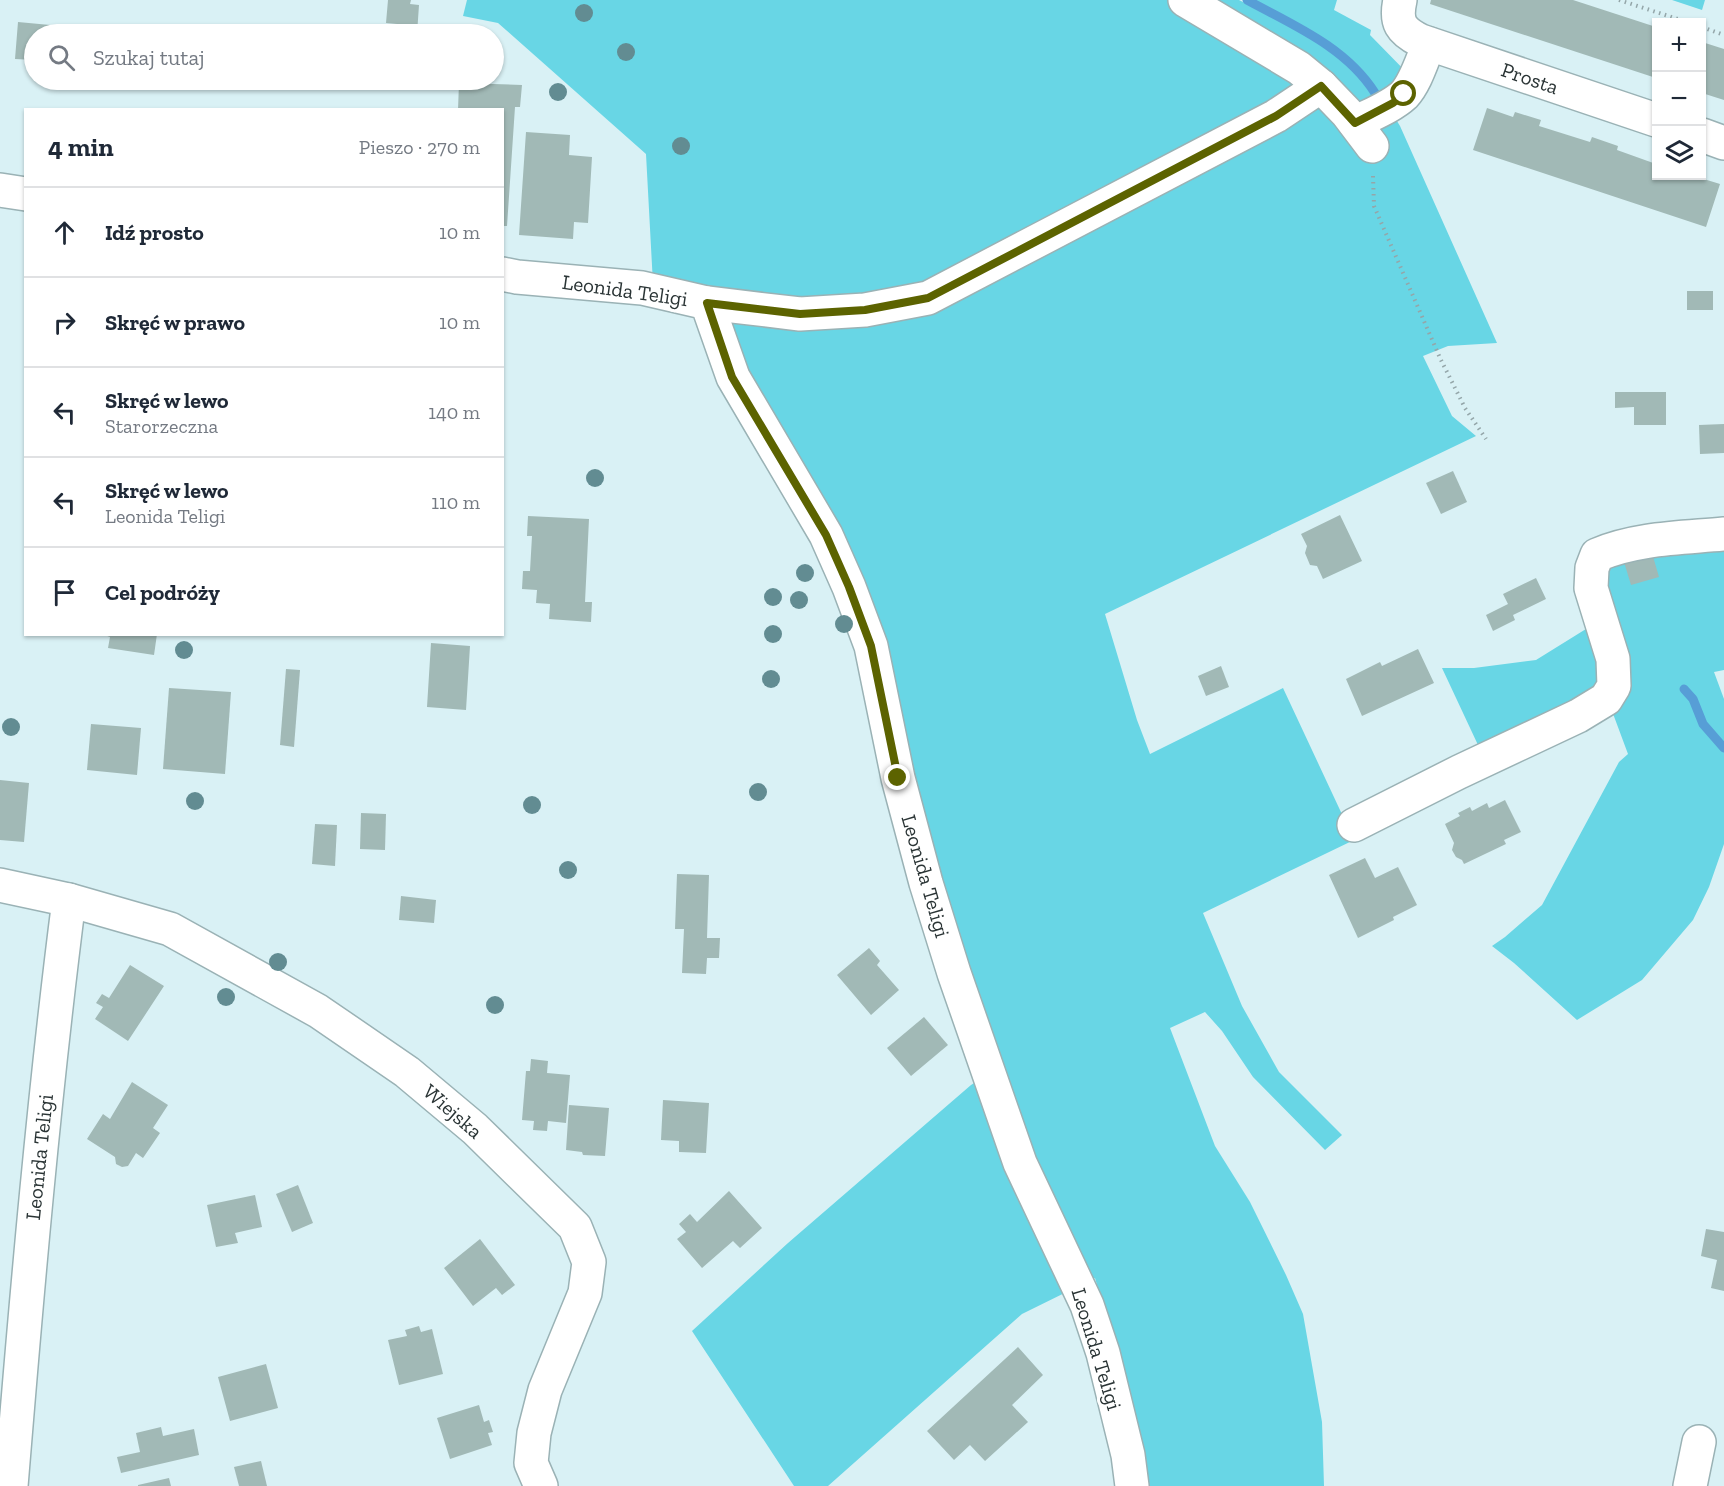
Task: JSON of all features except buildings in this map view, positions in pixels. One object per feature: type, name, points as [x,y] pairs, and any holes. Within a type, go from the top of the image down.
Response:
[{"type":"street","points":[[1185,0],[1283,58],[1321,86],[1363,134],[1404,94],[1412,83],[1417,38],[1399,21],[1400,0]]},
{"type":"street","name":"Prosta","points":[[1417,38],[1652,119]]},
{"type":"street","points":[[707,303],[800,314],[865,310],[928,298],[1276,116],[1321,86]]},
{"type":"street","points":[[1706,137],[1724,143]]},
{"type":"street","points":[[0,190],[24,194]]},
{"type":"street","name":"Leonida Teligi","points":[[504,274],[642,288],[707,303],[732,377],[826,535],[871,646],[898,778],[926,883],[954,973],[1020,1163],[1087,1305],[1103,1353],[1128,1455],[1132,1486]]},
{"type":"street","points":[[1354,825],[1578,716],[1606,699],[1614,686],[1613,659],[1591,588],[1592,568],[1597,555],[1615,548],[1648,542],[1724,534]]},
{"type":"street","points":[[0,885],[69,900]]},
{"type":"street","name":"Leonida Teligi","points":[[11,1486],[28,1270],[69,900]]},
{"type":"street","name":"Wiejska","points":[[69,900],[170,929],[318,1011],[407,1072],[458,1115],[575,1227],[589,1262],[585,1293],[544,1390],[534,1433],[531,1463],[541,1486]]},
{"type":"street","points":[[1690,1486],[1699,1442]]},
{"type":"path","points":[[1619,0],[1675,18]]},
{"type":"path","points":[[1706,29],[1724,34]]},
{"type":"path","points":[[1363,134],[1374,206],[1440,357],[1465,408],[1486,439]]},
{"type":"shaded area","points":[[467,0],[1239,0],[1313,38],[1361,77],[1373,94],[1377,91],[1351,60],[1336,48],[1304,27],[1251,0],[1337,0],[1334,10],[1371,30],[1370,35],[1415,81],[1389,108],[1400,126],[1497,343],[1448,346],[1423,356],[1452,416],[1476,436],[1105,614],[1137,720],[1150,754],[1283,688],[1354,840],[1203,913],[1242,1006],[1279,1072],[1342,1135],[1325,1150],[1253,1077],[1222,1031],[1205,1012],[1170,1028],[1215,1146],[1250,1202],[1303,1314],[1322,1422],[1324,1486],[1123,1486],[1117,1354],[1095,1278],[1022,1314],[828,1486],[794,1486],[692,1331],[788,1243],[971,1085],[1001,1066],[940,910],[883,657],[716,330],[653,284],[646,154],[504,28],[504,24],[463,16]]},
{"type":"shaded area","points":[[1672,0],[1705,0],[1702,10]]},
{"type":"shaded area","points":[[1724,542],[1724,670],[1714,672],[1724,699],[1724,844],[1709,887],[1693,920],[1642,980],[1577,1020],[1492,946],[1542,905],[1619,762],[1628,754],[1612,711],[1606,574],[1613,563]]},
{"type":"shaded area","points":[[1594,624],[1602,677],[1583,704],[1516,735],[1478,745],[1442,668],[1474,668],[1536,660]]},
{"type":"waterway","points":[[1247,0],[1300,28],[1334,50],[1363,77],[1375,93]]},
{"type":"waterway","points":[[1684,689],[1693,699],[1703,724],[1724,748]]},
{"type":"route","points":[[898,778],[871,646],[849,587],[826,535],[732,377],[707,303],[800,314],[865,310],[928,298],[1276,116],[1321,86],[1355,123],[1393,103],[1404,94]]}]
